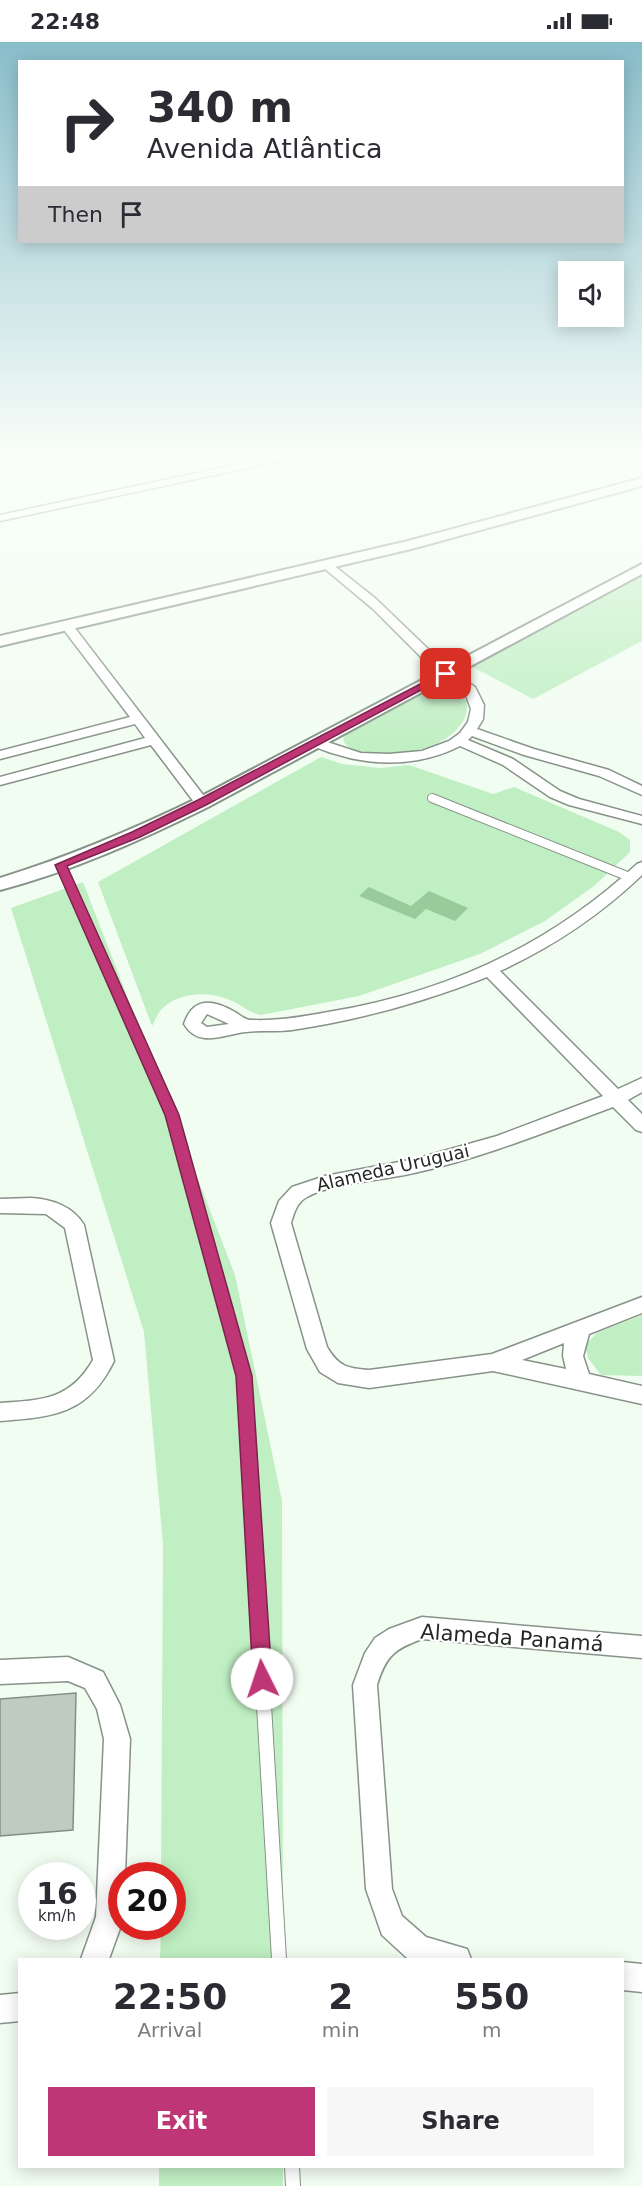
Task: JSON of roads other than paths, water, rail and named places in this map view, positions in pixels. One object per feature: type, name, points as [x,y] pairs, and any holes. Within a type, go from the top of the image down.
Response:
[{"type":"street","points":[[0,641],[380,552]]},
{"type":"street","points":[[318,743],[360,757],[385,759],[413,757],[436,751],[459,741],[471,731],[478,716],[478,701],[471,690],[446,674],[377,605],[328,565]]},
{"type":"street","points":[[0,884],[61,865],[136,835],[202,803],[642,568]]},
{"type":"street","points":[[67,626],[202,803]]},
{"type":"street","points":[[0,755],[138,719]]},
{"type":"street","points":[[471,731],[529,752],[604,773],[642,791]]},
{"type":"street","points":[[0,781],[154,740]]},
{"type":"street","points":[[459,741],[508,762],[555,794],[574,802],[642,820]]},
{"type":"street","points":[[243,1026],[291,1024],[354,1012],[419,995],[490,970],[545,942],[593,911],[637,872]]},
{"type":"street","points":[[490,970],[642,1125]]},
{"type":"street","name":"Alameda Uruguai","points":[[493,1362],[369,1379],[345,1377],[327,1366],[317,1348],[281,1224],[286,1206],[300,1192],[325,1183],[415,1166],[491,1144],[615,1099],[642,1084]]},
{"type":"street","points":[[0,1206],[43,1205],[63,1212],[74,1225],[104,1361],[94,1381],[77,1396],[50,1408],[0,1412]]},
{"type":"street","points":[[493,1362],[642,1305]]},
{"type":"street","points":[[581,1329],[573,1345],[573,1363],[583,1383]]},
{"type":"street","points":[[493,1362],[642,1395]]},
{"type":"street","name":"Alameda Panamá","points":[[445,1958],[417,1948],[392,1924],[379,1889],[365,1685],[374,1657],[392,1638],[422,1628],[642,1647]]},
{"type":"street","points":[[0,1672],[68,1669],[94,1680],[108,1705],[117,1740],[110,1917],[95,1958]]},
{"type":"street","points":[[624,1976],[642,1978]]},
{"type":"street","points":[[0,2009],[18,2007]]},
{"type":"lane","points":[[432,798],[637,872]]},
{"type":"lane","points":[[61,865],[172,1115],[244,1376],[279,1958]]},
{"type":"lane","points":[[292,2168],[293,2186]]}]
